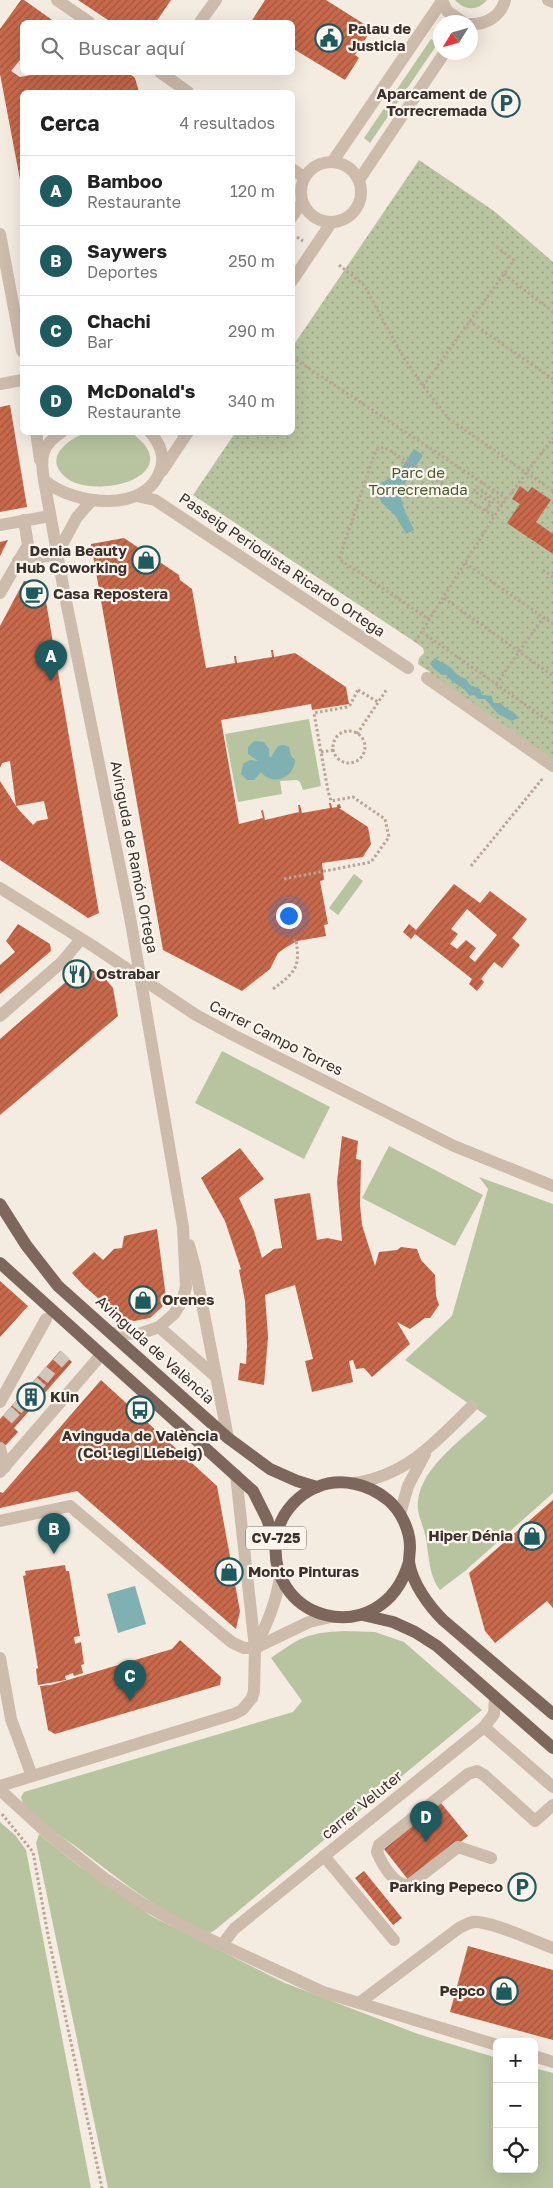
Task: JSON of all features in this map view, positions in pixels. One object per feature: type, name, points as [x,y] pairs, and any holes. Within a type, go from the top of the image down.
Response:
[{"type":"main road","name":"Avinguda de València","points":[[0,1204],[45,1271],[58,1286],[228,1438],[270,1469],[297,1481],[317,1487]]},
{"type":"main road","points":[[0,1263],[51,1315],[101,1354],[253,1492],[267,1519],[275,1542]]},
{"type":"main road","name":"CV-725","points":[[331,1483],[355,1483],[376,1491],[389,1501],[400,1514],[407,1529],[410,1546],[409,1562],[405,1577],[388,1600],[376,1609],[363,1615],[347,1618],[331,1617],[315,1612],[300,1603],[289,1591],[280,1577],[276,1560],[275,1542],[280,1525],[288,1509],[301,1496],[317,1487],[331,1483]]},
{"type":"main road","name":"CV-725","points":[[409,1562],[429,1605],[443,1620],[553,1714]]},
{"type":"main road","name":"CV-725","points":[[363,1615],[393,1622],[415,1632],[437,1646],[553,1748]]},
{"type":"street","points":[[57,0],[86,20]]},
{"type":"street","points":[[201,20],[216,0]]},
{"type":"street","points":[[478,23],[492,19],[499,13],[505,0]]},
{"type":"street","points":[[548,0],[553,2]]},
{"type":"street","points":[[333,161],[442,1],[447,11],[453,15]]},
{"type":"street","points":[[359,180],[440,60]]},
{"type":"street","points":[[165,75],[185,90]]},
{"type":"street","points":[[333,161],[345,165],[354,171],[359,180],[361,198],[354,212],[347,218],[331,223],[316,219],[305,209],[300,194],[304,177],[317,164],[333,161]]},
{"type":"street","points":[[295,171],[304,177]]},
{"type":"street","points":[[295,212],[302,202]]},
{"type":"street","points":[[295,277],[331,223]]},
{"type":"street","points":[[0,234],[5,285],[20,344]]},
{"type":"street","points":[[0,384],[20,380]]},
{"type":"street","points":[[36,435],[40,460]]},
{"type":"street","points":[[40,460],[44,449],[58,435]]},
{"type":"street","points":[[152,435],[162,453],[163,460],[159,475]]},
{"type":"street","points":[[44,480],[66,494],[79,499],[112,500],[136,496],[144,492],[159,475],[186,435]]},
{"type":"street","name":"Avinguda de Ramón Ortega","points":[[40,460],[56,554],[128,908],[183,1227],[195,1267],[228,1438]]},
{"type":"street","name":"Passeig Periodista Ricardo Ortega","points":[[136,496],[155,500],[408,668]]},
{"type":"street","points":[[18,561],[56,554],[77,518],[92,500]]},
{"type":"street","points":[[0,525],[50,516]]},
{"type":"street","points":[[0,593],[28,545],[24,520]]},
{"type":"street","points":[[427,678],[553,766]]},
{"type":"street","name":"Carrer Campo Torres","points":[[0,888],[196,1015],[454,1146],[553,1186]]},
{"type":"street","points":[[0,1016],[62,962],[81,939]]},
{"type":"street","name":"Avinguda de Ramón Ortega","points":[[112,1333],[139,1334],[159,1327],[174,1314],[182,1301],[186,1287],[183,1227]]},
{"type":"street","points":[[0,1388],[51,1315]]},
{"type":"street","points":[[0,1402],[51,1315]]},
{"type":"street","points":[[159,1327],[215,1376]]},
{"type":"street","points":[[2,1469],[101,1354]]},
{"type":"street","points":[[355,1483],[395,1472],[426,1452],[472,1406]]},
{"type":"street","points":[[0,1448],[2,1469]]},
{"type":"street","points":[[400,1514],[408,1486],[426,1452]]},
{"type":"street","points":[[236,1475],[256,1648],[254,1691],[248,1705],[242,1710],[32,1776],[0,1788],[52,1837],[123,1891],[163,1916],[323,1992],[493,2044]]},
{"type":"street","points":[[0,1521],[70,1506],[224,1636],[244,1648],[256,1648],[309,1622],[331,1617]]},
{"type":"street","points":[[256,1648],[270,1619],[277,1597],[280,1577]]},
{"type":"street","points":[[0,1658],[11,1718],[32,1776]]},
{"type":"street","name":"carrer Veluter","points":[[222,1945],[234,1929],[484,1727],[494,1714],[495,1698]]},
{"type":"street","points":[[484,1727],[553,1787]]},
{"type":"street","points":[[491,1858],[458,1848],[409,1885],[404,1886],[398,1884],[377,1852],[379,1845],[468,1774],[477,1771],[484,1775],[535,1821],[553,1805]]},
{"type":"street","points":[[324,1856],[394,1940]]},
{"type":"street","points":[[360,2003],[459,1928],[470,1923],[477,1922],[493,1926],[553,1948]]},
{"type":"street","points":[[538,2057],[553,2062]]},
{"type":"path","points":[[423,386],[514,260],[494,244]]},
{"type":"path","points":[[339,265],[364,285],[402,355],[449,419],[553,492]]},
{"type":"path","points":[[504,274],[553,312]]},
{"type":"path","points":[[469,321],[553,379]]},
{"type":"path","points":[[295,359],[507,499]]},
{"type":"path","points":[[415,642],[502,505],[553,438]]},
{"type":"path","points":[[430,620],[339,559],[376,450],[384,447],[495,517]]},
{"type":"path","points":[[486,511],[491,503],[474,491],[477,487],[502,505]]},
{"type":"path","points":[[465,564],[553,624]]},
{"type":"path","points":[[544,570],[553,577]]},
{"type":"path","points":[[444,598],[553,676]]},
{"type":"path","points":[[496,684],[543,618]]},
{"type":"path","points":[[422,632],[553,724]]},
{"type":"path","points":[[284,879],[372,862],[389,838],[385,819],[353,797],[331,801],[314,713],[347,707],[359,689],[378,702]]},
{"type":"path","points":[[357,734],[387,689]]},
{"type":"path","points":[[347,731],[357,734],[364,743],[364,751],[360,758],[354,762],[346,763],[339,760],[334,750],[335,739],[340,733],[347,731]]},
{"type":"path","points":[[321,752],[334,750]]},
{"type":"path","points":[[470,866],[553,766]]},
{"type":"path","points":[[273,989],[288,978],[297,966],[298,957],[296,940],[294,940]]},
{"type":"path","points":[[0,1812],[33,1852],[48,1935],[102,2188]]},
{"type":"green space","points":[[455,0],[487,0],[476,8],[467,8]]},
{"type":"green space","points":[[431,39],[433,40],[433,50],[370,143],[364,138]]},
{"type":"green space","name":"Parc de Torrecremada","points":[[419,160],[494,211],[553,262],[553,760],[429,675],[430,672],[418,664],[419,658],[424,653],[423,648],[415,642],[193,495],[234,435],[295,435],[295,343]]},
{"type":"green space","points":[[81,435],[134,435],[144,444],[150,457],[147,468],[138,477],[123,483],[107,486],[90,486],[74,482],[63,475],[56,461],[58,454],[73,439]]},
{"type":"green space","points":[[309,719],[321,786],[303,790],[300,782],[297,780],[280,781],[282,794],[238,802],[225,734]]},
{"type":"green space","points":[[354,874],[363,881],[338,915],[329,908]]},
{"type":"green space","points":[[222,1051],[330,1107],[304,1159],[195,1103]]},
{"type":"green space","points":[[389,1146],[483,1195],[455,1246],[362,1198]]},
{"type":"green space","points":[[479,1177],[553,1204],[553,1493],[465,1571],[440,1590],[432,1572],[425,1534],[418,1511],[421,1488],[427,1476],[445,1454],[487,1416],[405,1360],[452,1316],[488,1189]]},
{"type":"green space","points":[[344,1631],[375,1632],[404,1642],[482,1710],[210,1933],[191,1925],[155,1904],[41,1823],[23,1804],[21,1797],[24,1792],[293,1712],[302,1701],[271,1658],[304,1637]]},
{"type":"green space","points":[[0,1822],[16,1836],[26,1850],[91,2188],[0,2188]]},
{"type":"green space","points":[[39,1834],[79,1866],[151,1916],[285,1983],[418,2034],[493,2057],[493,2173],[538,2173],[538,2069],[553,2073],[553,2188],[108,2188],[36,1843]]},
{"type":"water","points":[[414,449],[423,455],[401,490],[403,505],[414,530],[406,534],[395,515],[382,503],[377,493],[380,484],[398,473]]},
{"type":"water","points":[[435,658],[448,665],[459,676],[466,679],[470,685],[480,689],[482,695],[492,696],[493,703],[501,703],[518,718],[512,721],[498,714],[485,699],[478,699],[474,695],[470,696],[446,675],[442,675],[433,668],[430,663]]},
{"type":"water","points":[[254,741],[264,742],[269,749],[269,756],[271,757],[278,746],[284,745],[289,747],[291,756],[295,760],[291,772],[277,780],[266,777],[261,772],[254,780],[247,780],[241,774],[243,764],[250,760],[258,761],[248,754],[248,747]]},
{"type":"water","points":[[135,1586],[146,1624],[118,1633],[107,1594]]},
{"type":"building","points":[[21,0],[24,0],[52,20],[20,20],[20,60],[11,71],[20,77],[31,75],[131,75],[135,78],[138,90],[20,90],[20,179],[0,74],[0,29]]},
{"type":"building","points":[[78,0],[171,0],[157,20],[108,20]]},
{"type":"building","name":"Palau de Justicia","points":[[265,0],[326,0],[372,29],[355,55],[359,58],[345,80],[295,50],[295,20],[252,20]]},
{"type":"building","points":[[10,405],[27,507],[0,512],[0,407]]},
{"type":"building","points":[[520,486],[528,492],[532,487],[551,500],[536,522],[553,534],[553,554],[507,523],[520,504],[512,499]]},
{"type":"building","points":[[124,538],[179,575],[180,580],[192,589],[206,668],[235,663],[234,656],[236,656],[237,663],[272,657],[271,650],[273,650],[274,657],[295,653],[346,687],[349,704],[312,710],[311,704],[221,720],[239,824],[263,818],[261,811],[263,810],[265,820],[299,812],[298,805],[300,805],[302,813],[330,808],[329,803],[331,803],[332,808],[340,804],[341,808],[339,808],[368,827],[371,844],[363,857],[322,863],[324,880],[320,881],[328,924],[324,925],[326,936],[297,941],[285,948],[278,953],[270,969],[242,991],[163,950],[91,544]]},
{"type":"building","points":[[8,540],[0,556],[0,542]]},
{"type":"building","points":[[24,581],[43,584],[99,913],[88,918],[0,860],[0,781],[16,806],[10,761],[2,763],[0,768],[0,626]],"holes":[[[44,801],[48,819],[37,821],[33,825],[16,806]]]},
{"type":"building","points":[[454,884],[480,903],[490,891],[527,919],[512,938],[520,945],[502,968],[494,962],[481,979],[484,982],[477,991],[469,984],[472,979],[415,934],[411,939],[403,932],[409,924],[416,930]],"holes":[[[467,909],[497,935],[475,962],[469,957],[476,948],[466,940],[457,949],[450,944],[458,934],[451,929]]]},
{"type":"building","points":[[18,924],[50,944],[51,951],[0,994],[0,965],[15,952],[6,941]]},
{"type":"building","points":[[83,967],[104,977],[113,988],[118,1016],[0,1115],[0,1039]]},
{"type":"building","points":[[342,1136],[358,1141],[356,1159],[361,1160],[360,1205],[362,1225],[375,1266],[379,1252],[397,1250],[401,1247],[417,1249],[421,1260],[435,1275],[436,1296],[439,1305],[430,1318],[425,1318],[410,1329],[397,1322],[410,1344],[372,1377],[364,1368],[356,1369],[353,1360],[349,1361],[353,1382],[312,1392],[305,1361],[313,1359],[295,1285],[265,1295],[268,1337],[264,1385],[238,1380],[240,1363],[246,1364],[247,1345],[245,1301],[239,1270],[241,1269],[225,1221],[201,1178],[240,1148],[264,1179],[239,1198],[254,1231],[262,1258],[274,1249],[282,1248],[274,1199],[310,1193],[317,1240],[327,1238],[342,1241],[337,1182]]},
{"type":"building","points":[[157,1229],[166,1297],[162,1307],[150,1318],[134,1321],[120,1317],[72,1273],[94,1252],[103,1260],[114,1249],[122,1248],[124,1236]]},
{"type":"building","points":[[0,1281],[28,1306],[0,1337]]},
{"type":"building","name":"Klin","points":[[60,1351],[72,1362],[14,1428],[18,1432],[6,1445],[0,1446],[0,1419]]},
{"type":"building","points":[[101,1380],[217,1486],[240,1611],[236,1629],[77,1491],[0,1508],[0,1492],[3,1493]]},
{"type":"building","name":"Hiper Dénia","points":[[553,1500],[553,1608],[547,1601],[495,1643],[485,1631],[469,1573]]},
{"type":"building","points":[[65,1565],[66,1571],[69,1571],[80,1636],[74,1637],[75,1644],[81,1642],[84,1664],[81,1665],[83,1673],[74,1676],[73,1673],[65,1676],[66,1680],[38,1685],[36,1669],[38,1668],[23,1576],[26,1575],[25,1571]]},
{"type":"building","points":[[180,1640],[221,1677],[220,1685],[55,1734],[48,1730],[40,1686],[51,1685],[172,1649]]},
{"type":"building","points":[[441,1803],[468,1836],[410,1882],[384,1849]]},
{"type":"building","points":[[364,1871],[402,1918],[393,1925],[355,1878]]},
{"type":"building","name":"Pepco","points":[[468,1946],[553,1970],[553,2040],[450,2012]]},
{"type":"tunnel","points":[[57,1355],[69,1366]]},
{"type":"tunnel","points":[[42,1371],[55,1381]]},
{"type":"tunnel","points":[[33,1382],[45,1393]]},
{"type":"tunnel","points":[[24,1392],[36,1403]]},
{"type":"tunnel","points":[[16,1401],[29,1412]]},
{"type":"tunnel","points":[[7,1411],[19,1422]]},
{"type":"place","name":"Palau de Justicia","points":[[329,38]]},
{"type":"place","name":"Aparcament de Torrecremada","points":[[506,103]]},
{"type":"place","name":"Denia Beauty Hub Coworking","points":[[146,560]]},
{"type":"place","name":"Casa Repostera","points":[[34,594]]},
{"type":"place","name":"Bamboo","points":[[51,681]]},
{"type":"place","name":"Ostrabar","points":[[77,974]]},
{"type":"place","name":"Orenes","points":[[143,1300]]},
{"type":"place","name":"Klin","points":[[31,1397]]},
{"type":"place","name":"Avinguda de València (Col·legi Llebeig)","points":[[140,1410]]},
{"type":"place","name":"Hiper Dénia","points":[[532,1536]]},
{"type":"place","name":"Saywers","points":[[54,1554]]},
{"type":"place","name":"Monto Pinturas","points":[[229,1572]]},
{"type":"place","name":"Chachi","points":[[130,1701]]},
{"type":"place","name":"McDonald's","points":[[426,1842]]},
{"type":"place","name":"Parking Pepeco","points":[[522,1887]]},
{"type":"place","name":"Pepco","points":[[504,1991]]}]
